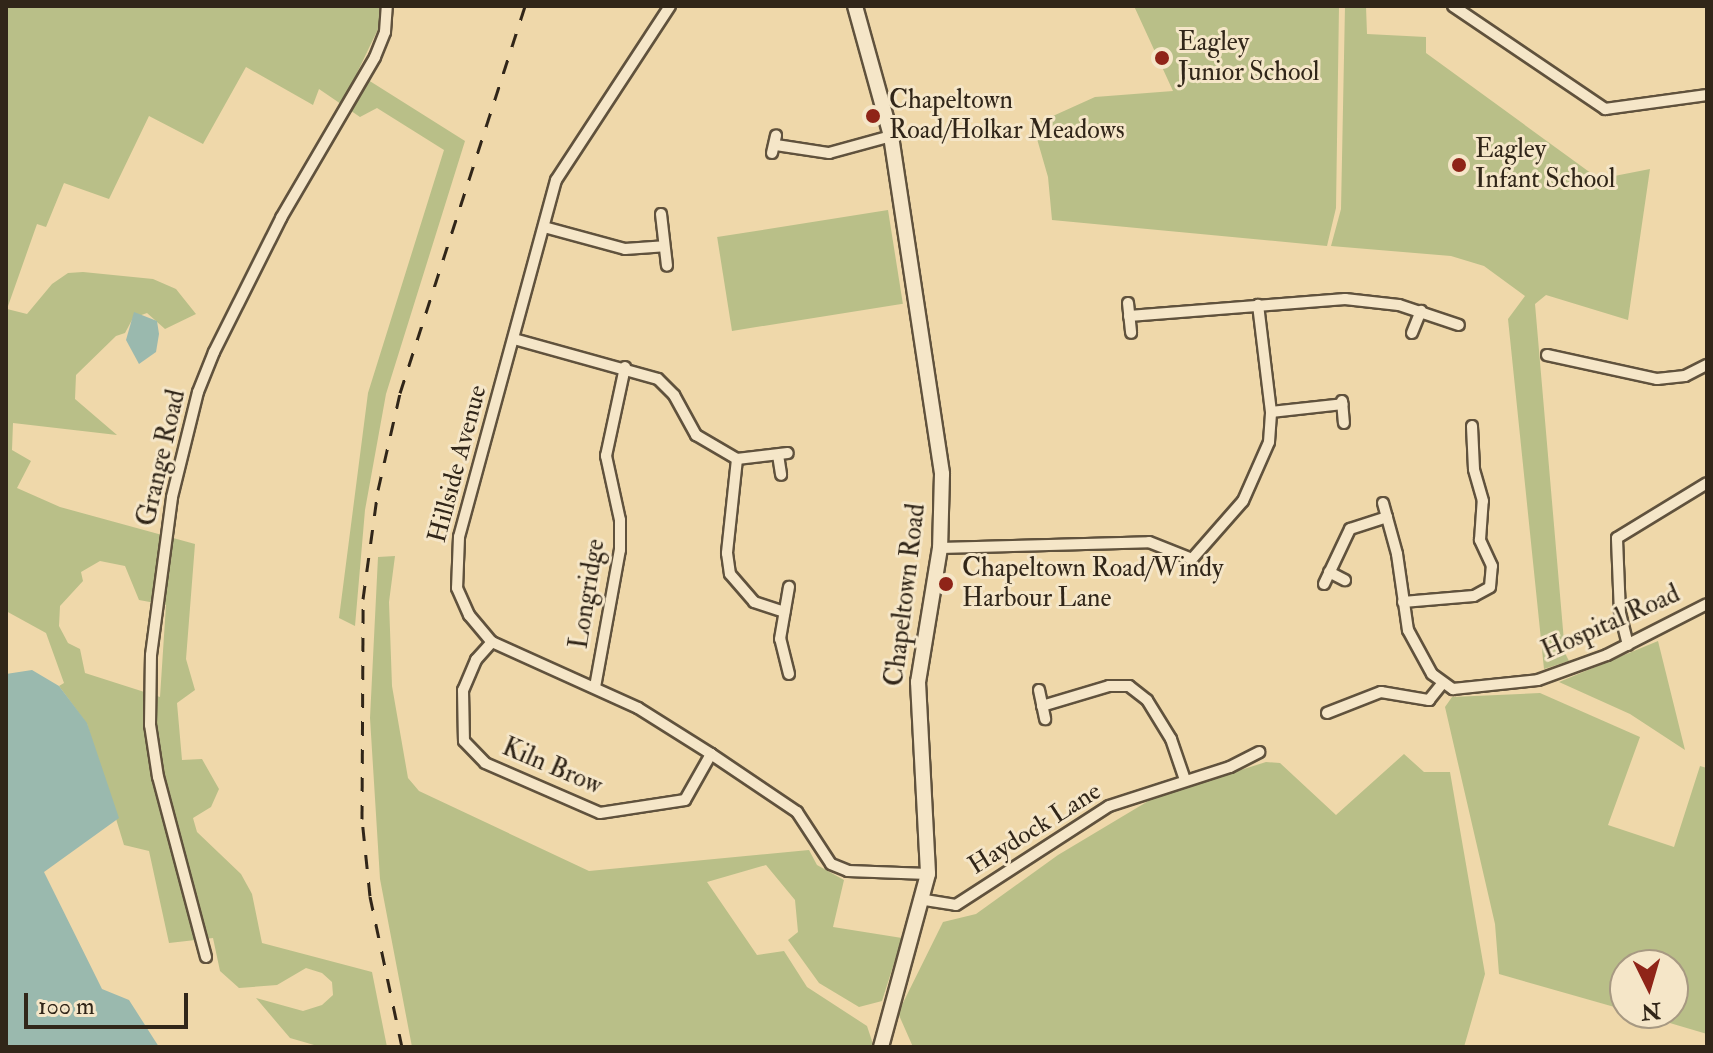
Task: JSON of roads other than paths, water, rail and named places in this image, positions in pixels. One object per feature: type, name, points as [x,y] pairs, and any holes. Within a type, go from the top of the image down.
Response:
[{"type":"main road","name":"Chapeltown Road","points":[[855,6],[891,136],[937,424],[942,474],[940,548],[918,682],[928,874],[925,900],[881,1047]]},
{"type":"street","name":"Grange Road","points":[[206,957],[158,777],[150,725],[151,655],[172,497],[198,392],[214,352],[281,218],[375,57],[385,32],[387,6]]},
{"type":"street","name":"Hillside Avenue","points":[[670,6],[562,167],[456,561],[461,601],[492,642],[514,656],[595,687],[711,754],[797,812],[820,853],[839,868],[928,874]]},
{"type":"street","points":[[1453,6],[1605,109],[1707,95]]},
{"type":"street","points":[[775,144],[829,153],[891,136]]},
{"type":"street","points":[[661,214],[667,266]]},
{"type":"street","points":[[544,227],[625,249],[664,246]]},
{"type":"street","points":[[1129,316],[1345,299],[1421,311],[1459,325]]},
{"type":"street","points":[[1128,303],[1131,333]]},
{"type":"street","points":[[940,548],[1149,542],[1192,559],[1243,501],[1266,450],[1271,412],[1258,305]]},
{"type":"street","points":[[1412,333],[1421,311]]},
{"type":"street","points":[[514,339],[625,367],[658,379],[674,395],[696,435],[737,459],[783,454],[781,475]]},
{"type":"street","points":[[1547,355],[1657,379],[1685,376],[1707,365]]},
{"type":"street","name":"Longridge","points":[[595,687],[620,550],[620,520],[606,456],[625,367]]},
{"type":"street","points":[[1271,412],[1342,402],[1344,423]]},
{"type":"street","points":[[1403,602],[1474,596],[1490,587],[1492,566],[1480,540],[1483,501],[1467,443],[1472,426]]},
{"type":"street","points":[[737,459],[727,553],[730,574],[754,602],[784,612]]},
{"type":"street","points":[[1628,645],[1620,614],[1617,538],[1707,483]]},
{"type":"street","points":[[1327,713],[1381,692],[1429,700],[1442,684],[1408,630],[1383,503]]},
{"type":"street","points":[[1324,584],[1350,529],[1387,517]]},
{"type":"street","points":[[1329,572],[1345,580]]},
{"type":"street","points":[[789,587],[780,639],[789,674]]},
{"type":"street","name":"Hospital Road","points":[[1442,684],[1466,691],[1520,684],[1628,645],[1707,604]]},
{"type":"street","name":"Kiln Brow","points":[[492,642],[476,660],[463,690],[464,741],[485,763],[600,813],[685,800],[699,785],[711,754]]},
{"type":"street","points":[[1042,706],[1109,686],[1129,686],[1147,700],[1171,739],[1185,780]]},
{"type":"street","points":[[1039,690],[1045,719]]},
{"type":"street","name":"Haydock Lane","points":[[925,900],[962,902],[1079,820],[1185,780],[1230,767],[1259,752]]},
{"type":"water","points":[[134,312],[157,321],[159,334],[156,352],[139,364],[126,340]]},
{"type":"water","points":[[32,670],[59,686],[87,723],[119,818],[44,872],[102,989],[129,1000],[159,1047],[6,1047],[6,674]]},
{"type":"railway","points":[[402,1047],[370,896],[362,819],[363,599],[378,490],[400,393],[525,6]]},
{"type":"place","name":"Eagley Junior School","points":[[1162,58]]},
{"type":"place","name":"Chapeltown Road/Holkar Meadows","points":[[873,116]]},
{"type":"place","name":"Eagley Infant School","points":[[1459,165]]},
{"type":"place","name":"Chapeltown Road/Windy Harbour Lane","points":[[946,584]]}]
